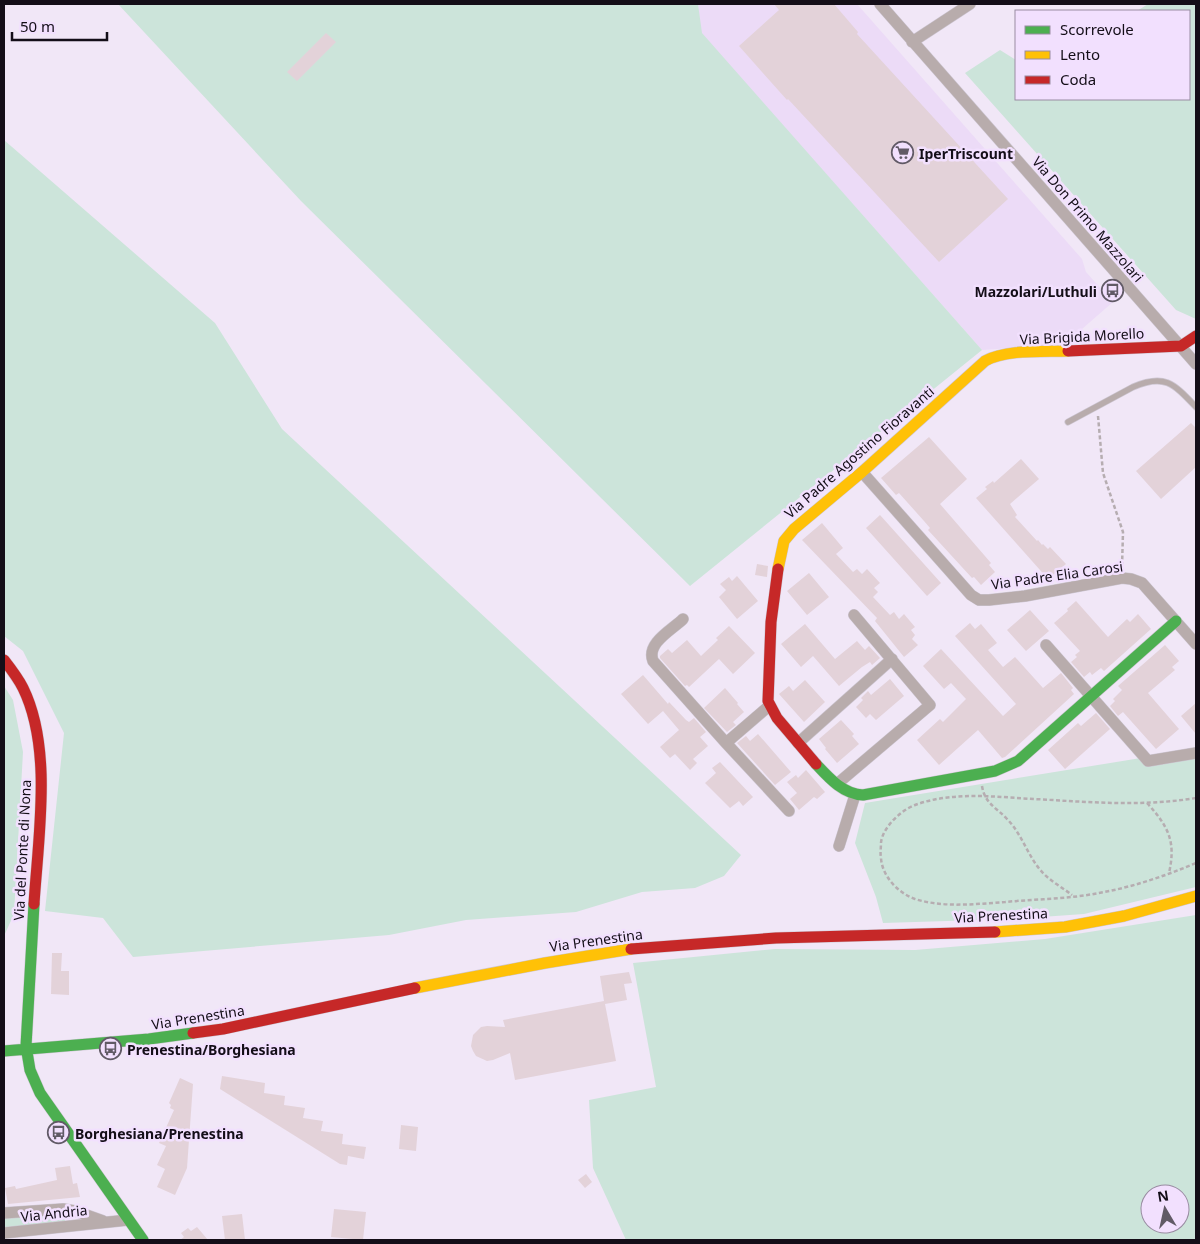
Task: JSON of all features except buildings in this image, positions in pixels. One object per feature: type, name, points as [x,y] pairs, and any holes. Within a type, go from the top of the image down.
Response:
[{"type":"main road","points":[[1180,346],[1196,336]]},
{"type":"main road","name":"Via Brigida Morello","points":[[985,361],[992,357],[1007,354],[1180,346]]},
{"type":"main road","name":"Via Padre Agostino Fioravanti","points":[[769,706],[767,692],[771,622],[782,546],[794,529],[862,472],[985,361]]},
{"type":"main road","points":[[769,706],[780,722],[836,784],[855,795],[865,795],[970,776],[1009,766],[1021,759],[1176,621]]},
{"type":"main road","name":"Via del Ponte di Nona","points":[[4,660],[24,689],[35,721],[40,758],[41,788],[26,1049],[31,1075],[40,1093],[143,1240]]},
{"type":"main road","name":"Via Prenestina","points":[[4,1051],[143,1040],[223,1030],[458,979],[616,951],[740,940],[1005,931],[1065,927],[1124,916],[1196,896]]},
{"type":"street","name":"Via Don Primo Mazzolari","points":[[880,4],[1196,364]]},
{"type":"street","points":[[912,42],[970,4]]},
{"type":"street","name":"Via Padre Elia Carosi","points":[[862,472],[976,599],[989,600],[1025,596],[1122,578],[1132,579],[1142,584],[1196,644]]},
{"type":"street","points":[[836,784],[930,705],[854,615]]},
{"type":"street","points":[[683,619],[653,647],[652,657],[656,664],[726,743],[789,811]]},
{"type":"street","points":[[1046,645],[1148,761],[1196,753]]},
{"type":"street","points":[[798,742],[892,660]]},
{"type":"street","points":[[726,743],[769,706]]},
{"type":"street","points":[[839,846],[855,795]]},
{"type":"street","name":"Via Andria","points":[[4,1213],[63,1209],[107,1222]]},
{"type":"street","name":"Via Andria","points":[[4,1233],[128,1220]]},
{"type":"lane","points":[[1068,422],[1143,383],[1157,380],[1164,380],[1174,385],[1196,407]]},
{"type":"path","points":[[1098,406],[1102,473],[1123,532],[1122,578]]},
{"type":"path","points":[[984,796],[994,808],[1007,818],[1019,833],[1033,860],[1044,874],[1073,896]]},
{"type":"path","points":[[1196,798],[1127,804],[984,796],[945,797],[913,805],[895,818],[882,838],[880,858],[886,875],[898,889],[914,899],[945,904],[968,904],[1098,893],[1142,883],[1196,863]]},
{"type":"path","points":[[1148,803],[1165,827],[1172,842],[1172,859],[1169,873]]},
{"type":"shaded area","points":[[698,4],[857,4],[1082,259],[1086,272],[1113,302],[1082,329],[1081,343],[982,350],[701,33]]},
{"type":"green space","points":[[118,4],[698,4],[702,33],[982,350],[690,586],[301,201]]},
{"type":"green space","points":[[1148,4],[1196,4],[1196,319],[1176,310],[965,73],[1000,50],[1015,59],[1015,100],[1190,100],[1190,10],[1139,10]]},
{"type":"green space","points":[[4,140],[215,323],[282,429],[741,855],[724,876],[695,888],[642,892],[576,912],[466,920],[389,935],[133,957],[103,918],[45,911],[64,733],[23,651],[4,636]]},
{"type":"green space","points":[[4,686],[13,700],[23,752],[14,914],[4,936]]},
{"type":"green space","points":[[1196,749],[1196,887],[1084,914],[1012,919],[883,923],[876,897],[855,843],[865,803]]},
{"type":"green space","points":[[1196,915],[1196,1240],[626,1240],[593,1168],[589,1100],[656,1087],[633,963],[775,949],[915,950],[1045,939]]},
{"type":"green space","points":[[65,1212],[65,1222],[4,1228],[4,1218]]},
{"type":"traffic: fast","points":[[816,764],[831,780],[849,792],[863,795],[995,771],[1018,761],[1176,621]]},
{"type":"traffic: fast","points":[[34,904],[26,1046],[30,1070],[40,1093],[143,1240]]},
{"type":"traffic: fast","points":[[4,1051],[149,1039],[193,1033]]},
{"type":"traffic: slow","points":[[778,569],[784,541],[794,529],[862,472],[985,361],[1014,353],[1068,351]]},
{"type":"traffic: slow","points":[[995,932],[1065,927],[1124,916],[1196,896]]},
{"type":"traffic: slow","points":[[415,988],[545,963],[631,949]]},
{"type":"traffic: jam","points":[[1068,351],[1181,346],[1196,336]]},
{"type":"traffic: jam","points":[[778,569],[771,622],[768,701],[777,718],[816,764]]},
{"type":"traffic: jam","points":[[4,660],[23,688],[32,712],[38,738],[41,794],[34,904]]},
{"type":"traffic: jam","points":[[631,949],[776,938],[995,932]]},
{"type":"traffic: jam","points":[[193,1033],[223,1029],[415,988]]},
{"type":"place","name":"IperTriscount","points":[[903,153]]},
{"type":"place","name":"Mazzolari/Luthuli","points":[[1113,291]]},
{"type":"place","name":"Prenestina/Borghesiana","points":[[111,1049]]},
{"type":"place","name":"Borghesiana/Prenestina","points":[[59,1133]]}]
